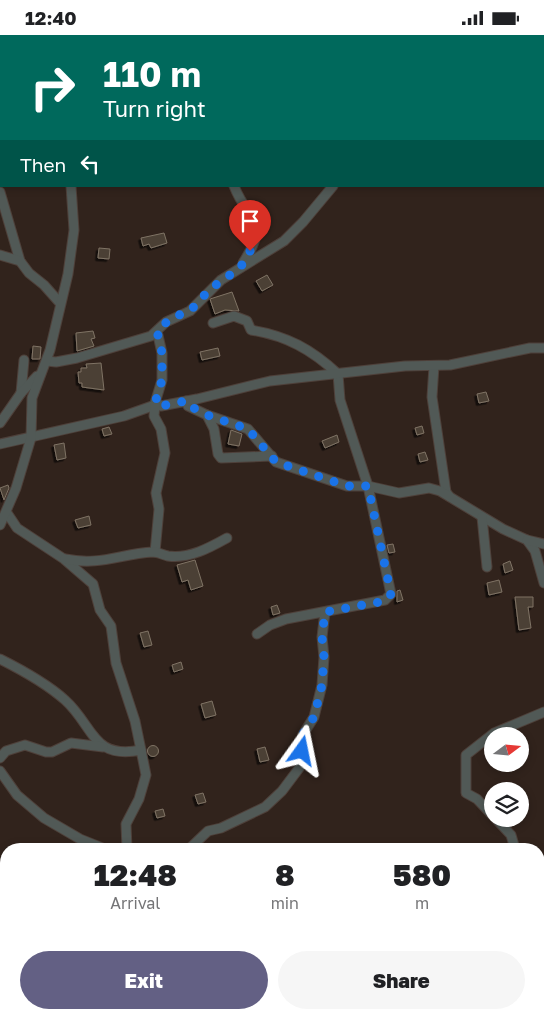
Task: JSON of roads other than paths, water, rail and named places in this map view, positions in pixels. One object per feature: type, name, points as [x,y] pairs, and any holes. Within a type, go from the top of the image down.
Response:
[{"type":"street","points":[[0,524],[7,513],[32,438],[32,398],[40,373],[47,361],[68,274],[74,230],[71,187]]},
{"type":"street","points":[[235,187],[252,216],[257,231],[253,245],[240,268]]},
{"type":"street","points":[[47,361],[63,361],[144,339],[157,331],[171,318],[190,311],[210,289],[284,241],[303,222],[332,187]]},
{"type":"street","points":[[0,192],[20,261],[29,273],[44,285],[60,303]]},
{"type":"street","points":[[0,255],[20,261]]},
{"type":"street","points":[[212,323],[234,316],[247,321],[251,330],[290,339],[326,363],[338,374],[340,400],[368,486],[391,594],[385,601],[277,622],[257,634]]},
{"type":"street","points":[[155,552],[159,509],[156,493],[164,453],[161,429],[154,416],[158,405],[155,403],[162,380],[162,353],[157,331]]},
{"type":"street","points":[[0,443],[32,438],[124,416],[158,405],[186,401],[270,381],[405,366],[434,366],[544,348]]},
{"type":"street","points":[[21,393],[24,359]]},
{"type":"street","points":[[434,366],[432,397],[446,492],[450,497]]},
{"type":"street","points":[[0,423],[21,393],[40,373]]},
{"type":"street","points":[[186,401],[188,405],[207,415],[248,429],[276,462],[347,486],[368,486],[399,493],[430,487],[527,540],[544,544]]},
{"type":"street","points":[[207,415],[212,423],[220,458],[272,456]]},
{"type":"street","points":[[7,513],[17,528],[64,559],[92,584],[100,610],[111,627],[116,663],[135,721],[146,775],[138,799],[126,824],[127,843]]},
{"type":"street","points":[[482,517],[487,567]]},
{"type":"street","points":[[64,559],[96,563],[155,552],[169,556],[198,553],[227,538]]},
{"type":"street","points":[[527,540],[535,551],[544,583]]},
{"type":"street","points":[[195,843],[208,831],[221,829],[266,807],[300,767],[302,735],[314,717],[322,685],[324,657],[322,637],[325,612]]},
{"type":"street","points":[[0,659],[32,677],[64,699],[77,712],[94,739],[121,753],[141,750]]},
{"type":"street","points":[[484,806],[477,799],[466,793],[466,755],[494,733],[544,712]]},
{"type":"street","points":[[0,758],[6,751],[24,745],[46,753],[71,743],[111,749]]},
{"type":"street","points":[[0,771],[17,795],[44,818],[90,843]]},
{"type":"street","points":[[504,827],[511,835],[514,843]]}]
